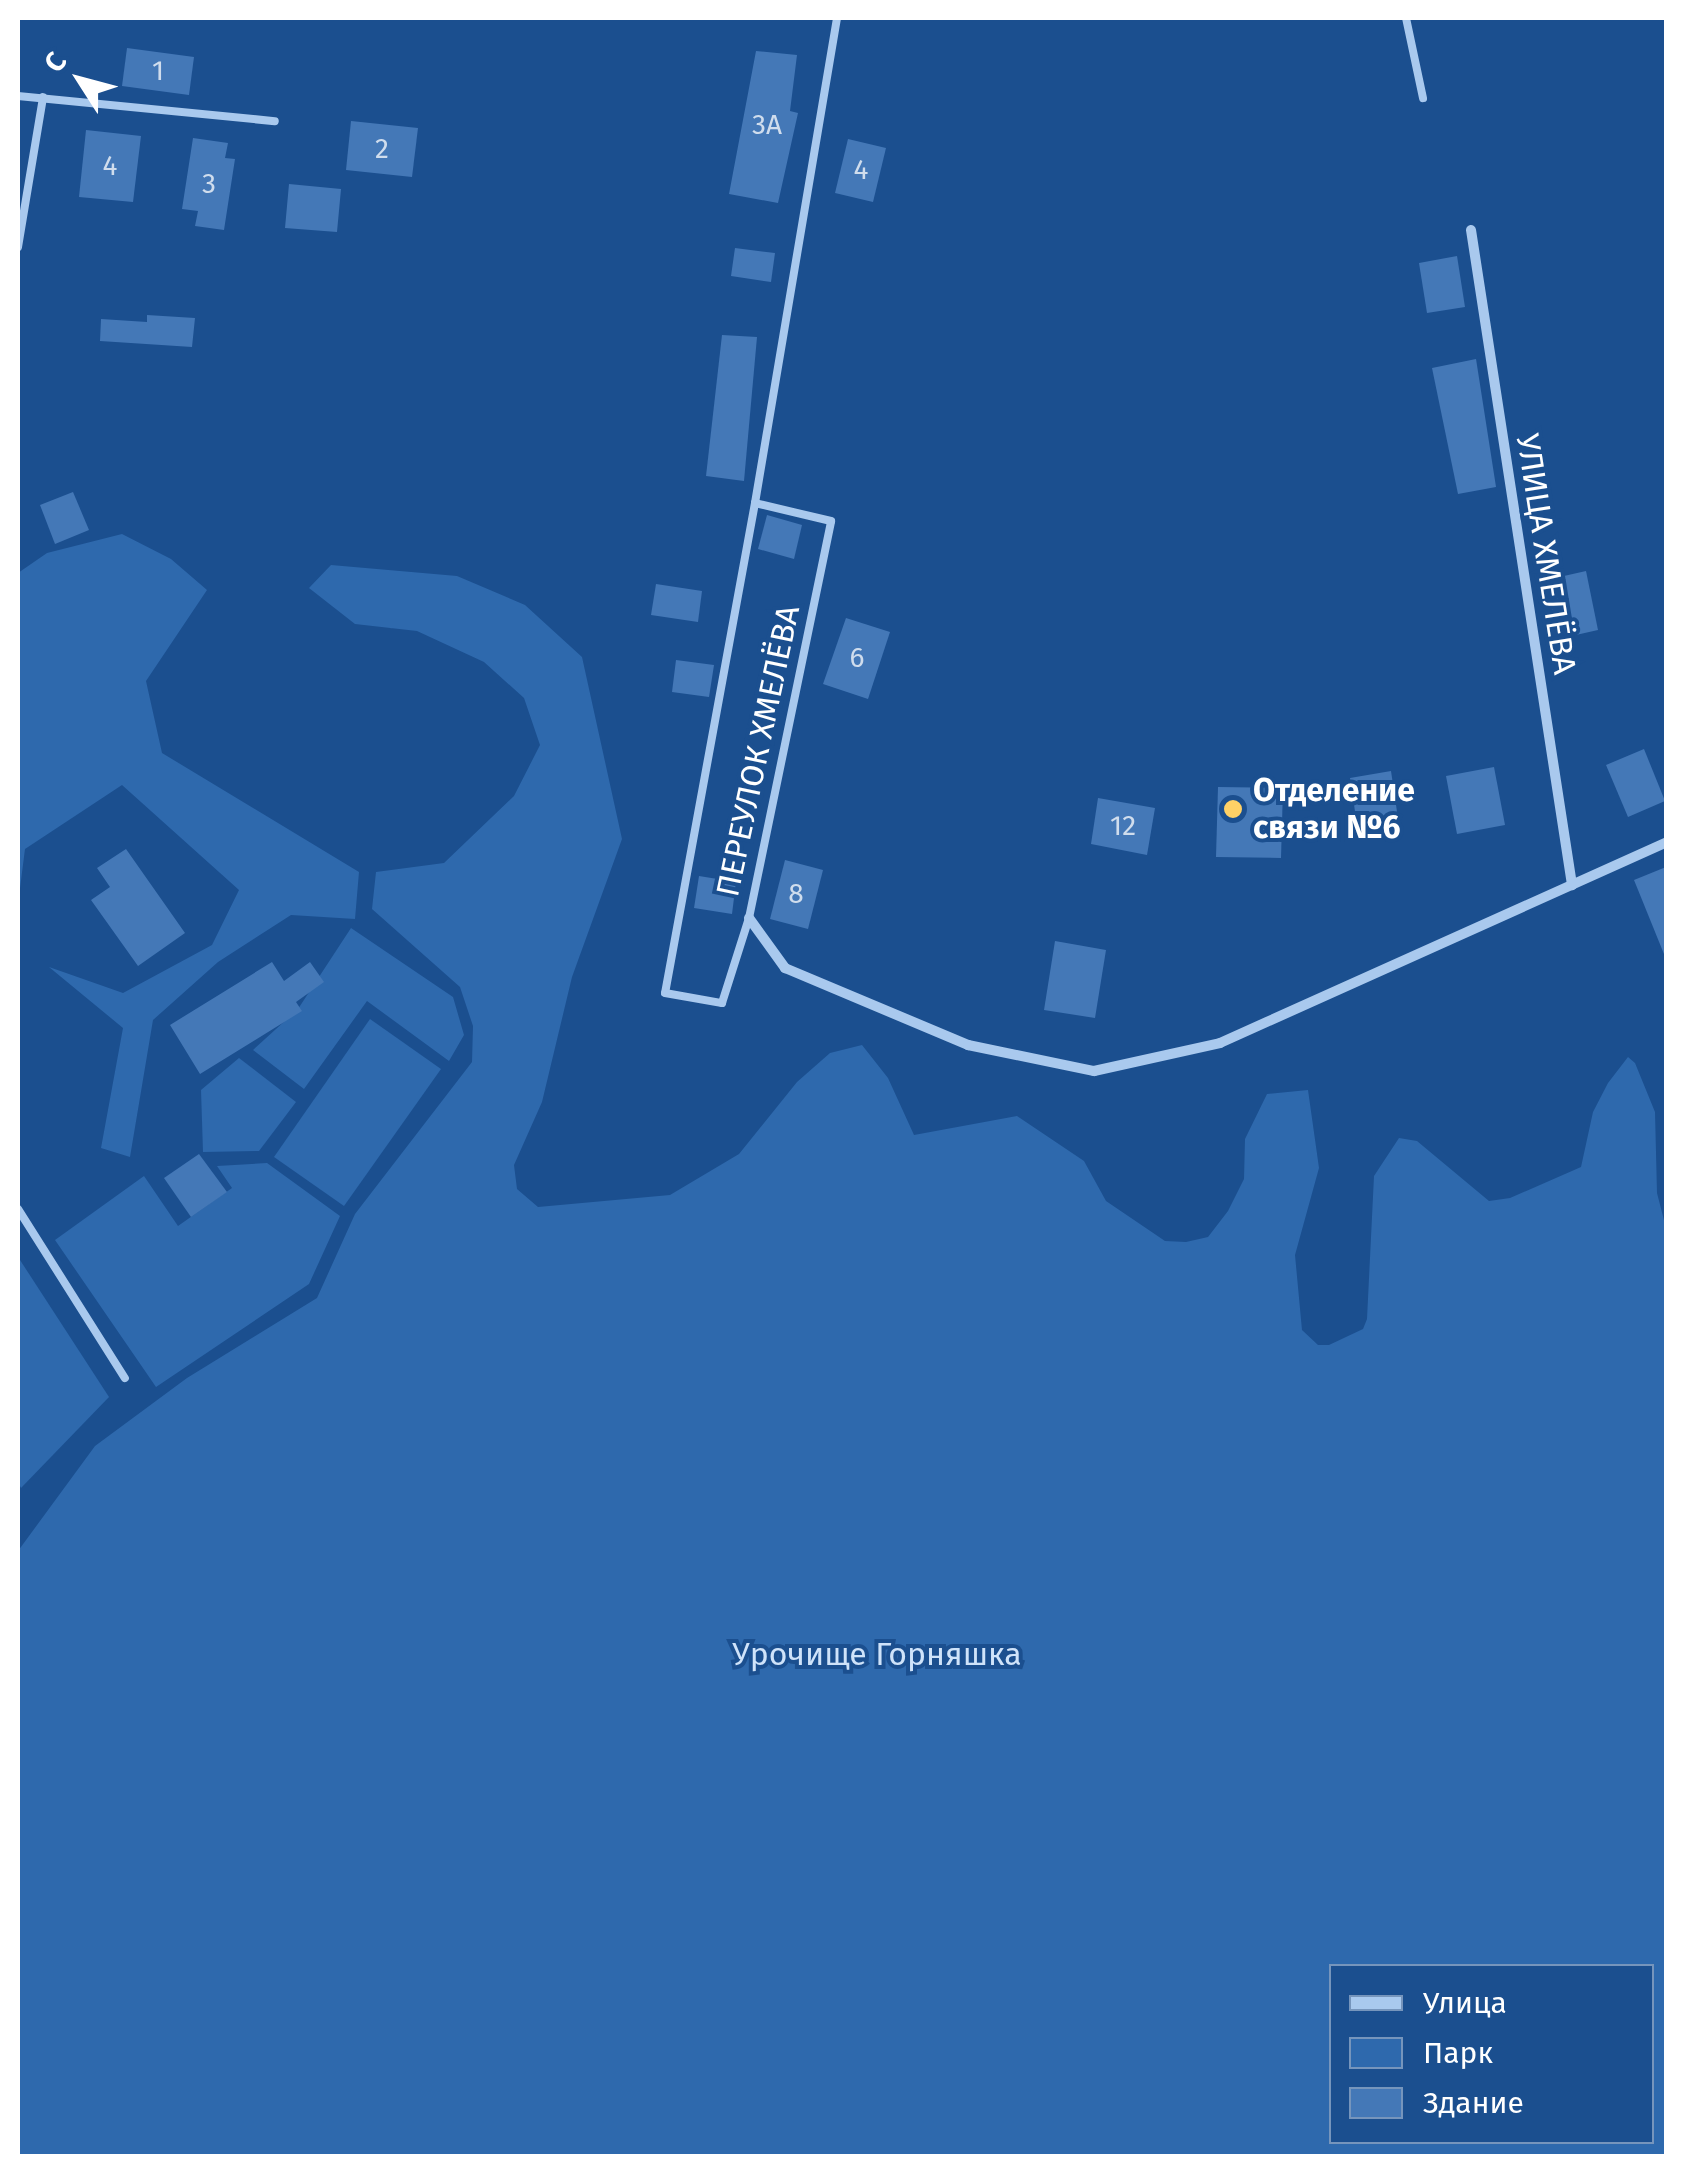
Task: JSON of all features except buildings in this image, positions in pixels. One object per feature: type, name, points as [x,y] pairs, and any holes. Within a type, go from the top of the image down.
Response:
[{"type":"street","name":"УЛИЦА ХМЕЛЁВА","points":[[1471,230],[1572,885]]},
{"type":"street","name":"ПЕРЕУЛОК ХМЕЛЁВА","points":[[749,918],[785,968],[968,1045],[1094,1071],[1220,1044],[1666,843]]},
{"type":"lane","points":[[749,918],[722,1002],[665,993],[755,503],[837,18]]},
{"type":"lane","points":[[1406,18],[1423,98]]},
{"type":"lane","points":[[18,96],[275,121]]},
{"type":"lane","points":[[18,247],[44,96]]},
{"type":"lane","name":"ПЕРЕУЛОК ХМЕЛЁВА","points":[[749,918],[832,520],[755,503]]},
{"type":"lane","points":[[18,1209],[22,1226],[125,1378]]},
{"type":"green space","points":[[122,534],[171,559],[207,590],[146,681],[162,753],[359,872],[355,919],[291,915],[218,962],[153,1020],[130,1157],[101,1148],[123,1028],[49,967],[123,993],[212,945],[239,890],[122,785],[25,849],[18,904],[18,573],[47,553]]},
{"type":"green space","name":"Урочище Горняшка","points":[[331,565],[457,576],[525,605],[582,657],[622,839],[572,977],[542,1102],[514,1165],[517,1189],[538,1207],[670,1195],[739,1154],[797,1082],[830,1053],[862,1045],[888,1078],[914,1135],[1017,1116],[1084,1161],[1106,1201],[1165,1241],[1186,1242],[1208,1237],[1228,1211],[1244,1179],[1245,1139],[1267,1094],[1308,1090],[1319,1168],[1295,1255],[1302,1330],[1318,1345],[1329,1345],[1363,1329],[1367,1319],[1374,1176],[1399,1138],[1417,1141],[1489,1201],[1510,1198],[1581,1167],[1593,1112],[1608,1083],[1628,1057],[1635,1063],[1655,1112],[1657,1193],[1666,1228],[1666,2156],[18,2156],[18,1551],[95,1446],[187,1378],[317,1298],[355,1214],[472,1062],[473,1026],[460,987],[372,909],[376,872],[444,863],[514,796],[540,745],[524,698],[484,662],[417,631],[355,624],[309,588]]},
{"type":"green space","points":[[351,928],[453,997],[464,1035],[449,1061],[367,1001],[304,1089],[253,1050],[298,1009]]},
{"type":"green space","points":[[370,1019],[441,1069],[344,1206],[274,1157]]},
{"type":"green space","points":[[239,1058],[296,1102],[259,1151],[203,1152],[201,1090]]},
{"type":"green space","points":[[267,1163],[340,1216],[309,1284],[156,1387],[55,1240],[144,1176],[178,1226],[232,1188],[217,1166]]},
{"type":"green space","points":[[20,1260],[109,1397],[21,1488],[18,1482]]},
{"type":"place","name":"Отделение связи №6","points":[[1233,809]]}]
